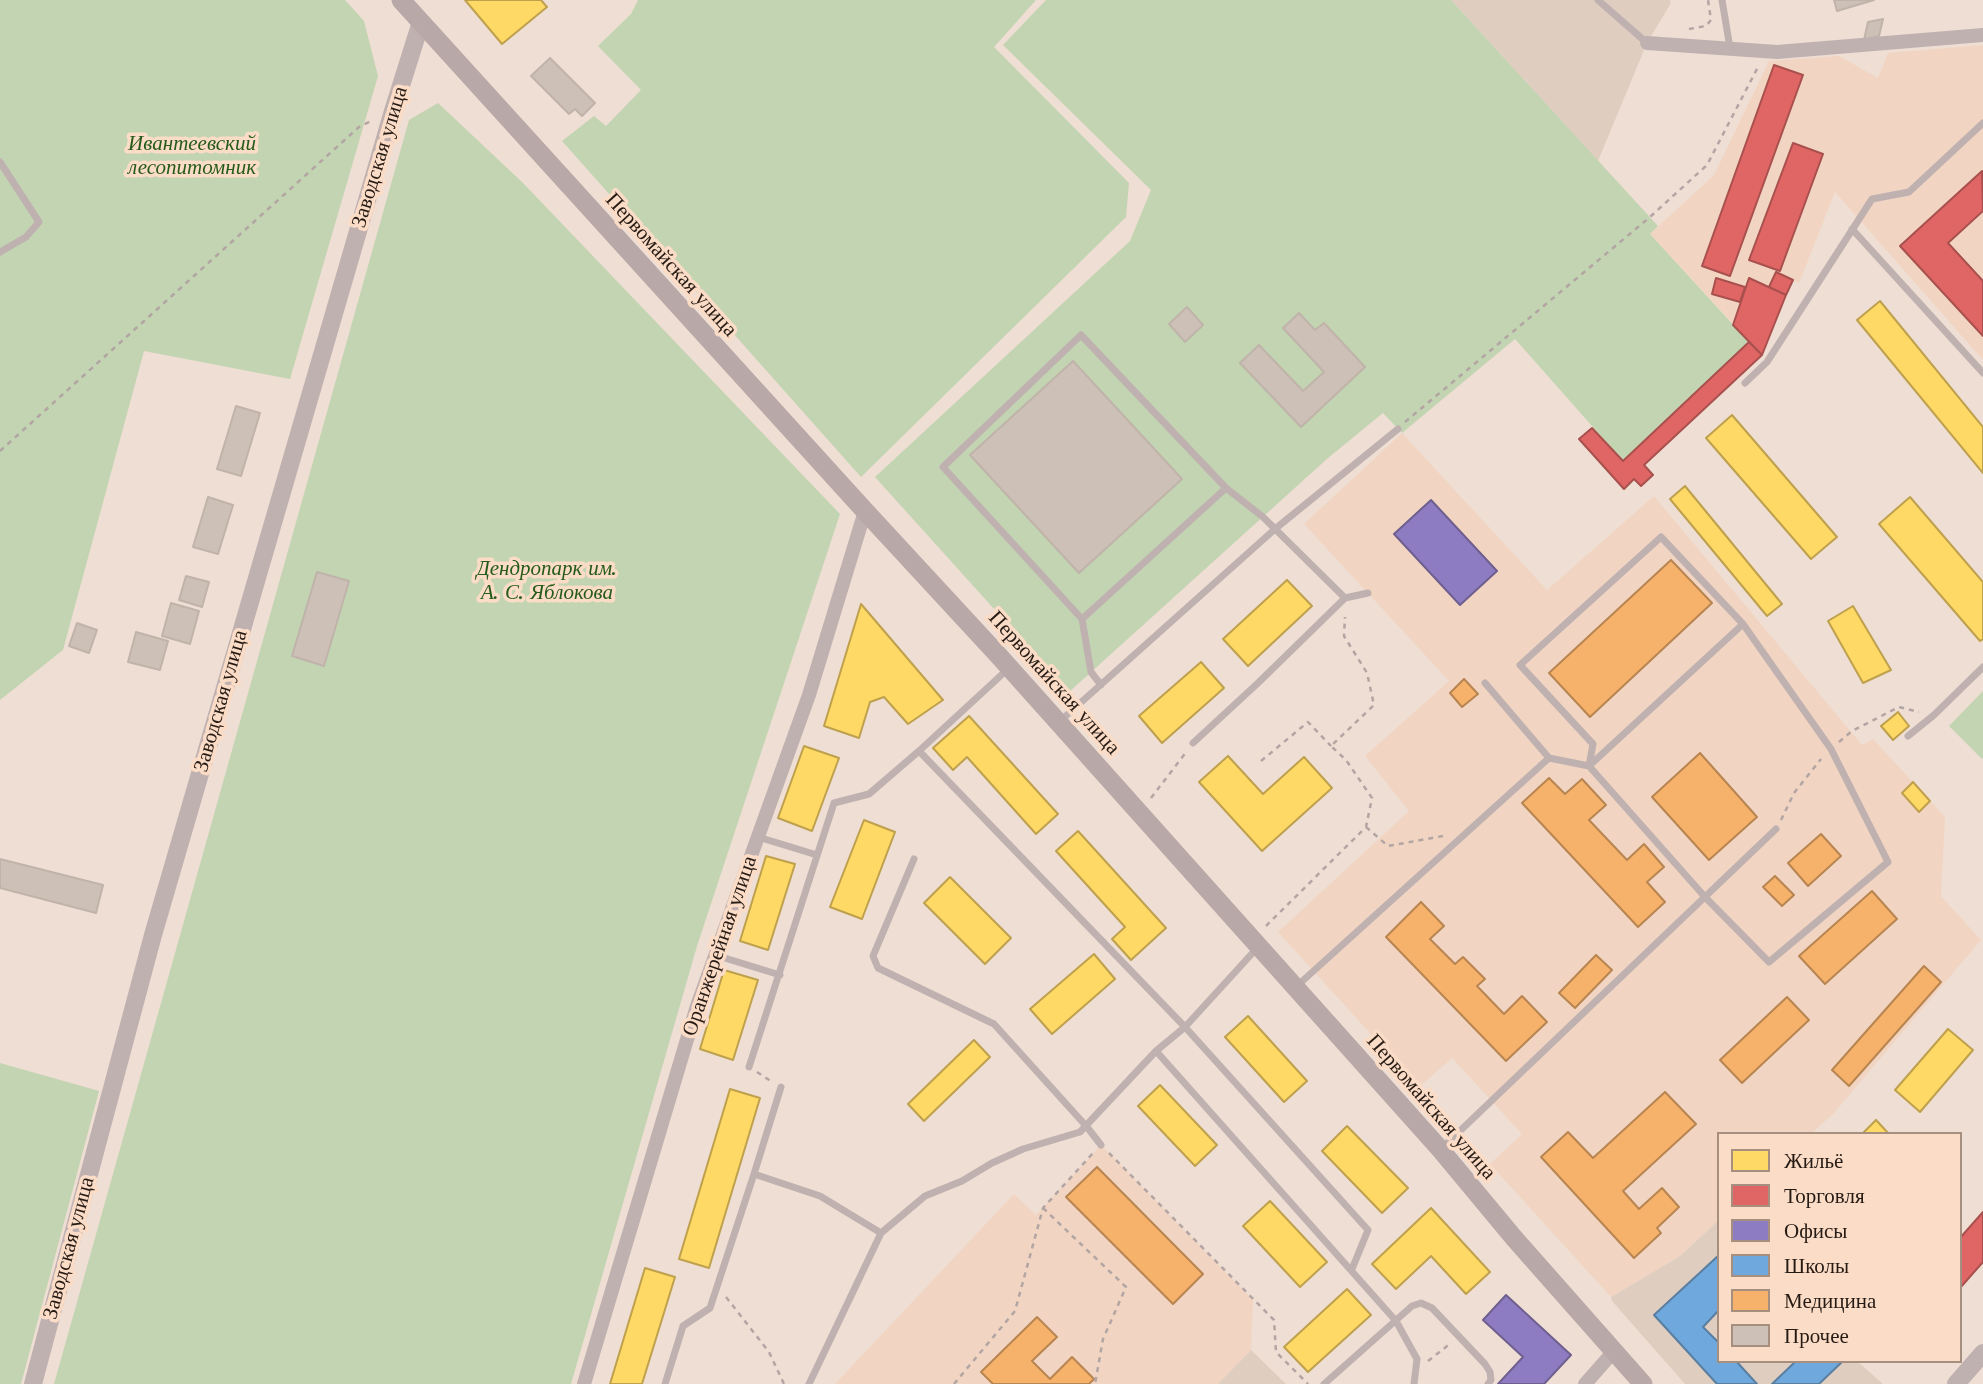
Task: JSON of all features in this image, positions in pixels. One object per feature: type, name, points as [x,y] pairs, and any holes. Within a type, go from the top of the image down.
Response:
[{"type":"main road","name":"Первомайская улица","points":[[413,9],[1010,668],[1440,1149],[1514,1238],[1643,1384]]},
{"type":"street","name":"Заводская улица","points":[[33,1384],[153,935],[393,111],[413,9]]},
{"type":"street","points":[[1647,43],[1777,52],[1983,35]]},
{"type":"street","name":"Оранжерейная улица","points":[[584,1384],[693,1019],[809,695],[865,511]]},
{"type":"street","points":[[1585,1384],[1614,1351]]},
{"type":"street","points":[[1956,1384],[1983,1353]]},
{"type":"lane","points":[[1598,0],[1647,43]]},
{"type":"lane","points":[[1722,0],[1730,48]]},
{"type":"lane","points":[[1745,383],[1767,362],[1871,198],[1909,192],[1983,123]]},
{"type":"lane","points":[[0,162],[39,222],[26,237],[0,252]]},
{"type":"lane","points":[[1852,229],[1983,373]]},
{"type":"lane","points":[[1101,685],[1091,672],[1082,619],[943,467],[1081,335],[1226,488],[1263,517],[1345,598]]},
{"type":"lane","points":[[1058,722],[1275,529],[1398,429]]},
{"type":"lane","points":[[1082,619],[1226,488]]},
{"type":"lane","points":[[1485,683],[1549,758],[1589,766],[1705,897],[1769,962],[1888,862],[1832,749],[1744,624],[1661,537],[1520,665],[1593,744],[1589,766]]},
{"type":"lane","points":[[1193,743],[1345,598],[1368,593]]},
{"type":"lane","points":[[1589,766],[1744,624]]},
{"type":"lane","points":[[1908,736],[1934,715],[1983,667]]},
{"type":"lane","points":[[749,1067],[834,803],[869,794],[1010,668]]},
{"type":"lane","points":[[919,751],[1185,1027],[1368,1230],[1352,1269]]},
{"type":"lane","points":[[1295,987],[1549,758]]},
{"type":"lane","points":[[1440,1149],[1776,829]]},
{"type":"lane","points":[[758,837],[817,855]]},
{"type":"lane","points":[[914,859],[873,956],[878,968],[993,1024],[1087,1126],[1101,1146]]},
{"type":"lane","points":[[809,1384],[881,1233],[925,1196],[1023,1149],[1080,1132],[1156,1051],[1185,1027],[1258,946]]},
{"type":"lane","points":[[715,955],[780,975]]},
{"type":"lane","points":[[1156,1051],[1396,1321],[1417,1359],[1414,1384]]},
{"type":"lane","points":[[665,1384],[683,1326],[710,1308],[781,1087]]},
{"type":"lane","points":[[754,1174],[820,1196],[881,1233]]},
{"type":"lane","points":[[1324,1384],[1412,1306],[1421,1303],[1432,1308],[1490,1372],[1491,1380],[1488,1384]]},
{"type":"path","points":[[1681,30],[1706,26],[1711,20],[1707,0]]},
{"type":"path","points":[[1398,429],[1650,217],[1707,165],[1766,51]]},
{"type":"path","points":[[0,451],[359,127],[393,111]]},
{"type":"path","points":[[1331,746],[1374,705],[1367,673],[1344,636],[1345,598]]},
{"type":"path","points":[[1261,761],[1308,722],[1346,760],[1372,798],[1366,827],[1266,926]]},
{"type":"path","points":[[1146,821],[1151,798],[1193,743]]},
{"type":"path","points":[[1366,827],[1388,846],[1467,832]]},
{"type":"path","points":[[749,1067],[781,1087]]},
{"type":"path","points":[[954,1384],[1015,1311],[1042,1208],[1101,1146],[1274,1320],[1276,1352],[1308,1384]]},
{"type":"path","points":[[1042,1208],[1126,1287],[1103,1339],[1096,1384]]},
{"type":"path","points":[[717,1286],[769,1352],[784,1384]]},
{"type":"path","points":[[1414,1372],[1459,1336]]},
{"type":"shaded area","points":[[1451,0],[1670,0],[1671,3],[1647,43],[1598,161]]},
{"type":"shaded area","points":[[1983,45],[1983,360],[1835,192],[1799,283],[1793,280],[1762,355],[1650,234],[1714,175],[1769,61],[1839,56],[1878,78],[1888,53]]},
{"type":"shaded area","points":[[1402,433],[1547,590],[1654,496],[1862,745],[1873,739],[1945,817],[1941,896],[1981,940],[1833,1114],[1813,1132],[1717,1132],[1717,1222],[1680,1256],[1611,1297],[1490,1164],[1522,1134],[1452,1058],[1419,1087],[1278,932],[1409,811],[1365,756],[1449,681],[1304,524]]},
{"type":"shaded area","points":[[1101,1145],[1253,1300],[1251,1350],[1218,1384],[835,1384],[1014,1194],[1036,1215]]},
{"type":"shaded area","points":[[1717,1222],[1717,1363],[1859,1363],[1883,1384],[1685,1384],[1611,1297],[1680,1256]]},
{"type":"shaded area","points":[[1251,1350],[1286,1384],[1218,1384]]},
{"type":"green space","name":"Ивантеевский лесопитомник","points":[[0,0],[345,0],[364,21],[378,76],[290,379],[144,351],[63,650],[0,700]]},
{"type":"green space","points":[[638,0],[1036,0],[994,47],[1129,183],[1126,217],[861,477],[562,141],[594,116],[606,126],[641,90],[598,46],[631,14]]},
{"type":"green space","points":[[1046,0],[1451,0],[1658,226],[1650,234],[1749,342],[1623,461],[1515,339],[1402,433],[1383,413],[1328,458],[1069,692],[875,477],[1130,241],[1151,190],[1003,45]]},
{"type":"green space","name":"Дендропарк им. А. С. Яблокова","points":[[438,103],[522,182],[840,514],[697,946],[571,1384],[54,1384],[409,120]]},
{"type":"green space","points":[[1983,691],[1983,758],[1982,759],[1949,726]]},
{"type":"green space","points":[[0,1063],[99,1091],[21,1384],[0,1384]]},
{"type":"building: Жильё","points":[[465,0],[541,0],[547,7],[502,44]]},
{"type":"building: Жильё","points":[[1880,301],[1983,427],[1983,473],[1857,320]]},
{"type":"building: Жильё","points":[[1732,415],[1837,537],[1811,559],[1706,438]]},
{"type":"building: Жильё","points":[[1685,486],[1782,604],[1767,616],[1670,499]]},
{"type":"building: Жильё","points":[[1910,497],[1983,582],[1983,639],[1980,641],[1879,524]]},
{"type":"building: Жильё","points":[[1287,580],[1312,606],[1248,666],[1223,639]]},
{"type":"building: Жильё","points":[[861,604],[943,700],[908,724],[884,697],[870,702],[859,738],[824,726]]},
{"type":"building: Жильё","points":[[1853,606],[1891,670],[1863,683],[1828,621]]},
{"type":"building: Жильё","points":[[1201,662],[1224,688],[1162,743],[1139,716]]},
{"type":"building: Жильё","points":[[1898,712],[1909,726],[1893,740],[1881,726]]},
{"type":"building: Жильё","points":[[969,716],[1058,814],[1036,834],[967,757],[953,770],[933,748]]},
{"type":"building: Жильё","points":[[804,746],[839,758],[812,831],[778,818]]},
{"type":"building: Жильё","points":[[1228,756],[1263,794],[1304,757],[1332,788],[1262,851],[1199,782]]},
{"type":"building: Жильё","points":[[1913,782],[1930,801],[1919,812],[1902,793]]},
{"type":"building: Жильё","points":[[864,820],[895,832],[862,919],[830,907]]},
{"type":"building: Жильё","points":[[1078,831],[1166,928],[1131,960],[1112,939],[1125,927],[1056,851]]},
{"type":"building: Жильё","points":[[766,856],[795,864],[768,950],[740,941]]},
{"type":"building: Жильё","points":[[950,877],[1011,938],[985,964],[924,903]]},
{"type":"building: Жильё","points":[[1094,954],[1115,979],[1052,1034],[1030,1009]]},
{"type":"building: Жильё","points":[[724,970],[758,980],[733,1060],[700,1049]]},
{"type":"building: Жильё","points":[[1248,1016],[1307,1081],[1284,1102],[1225,1037]]},
{"type":"building: Жильё","points":[[1948,1029],[1973,1050],[1920,1112],[1895,1090]]},
{"type":"building: Жильё","points":[[974,1040],[990,1057],[924,1121],[908,1104]]},
{"type":"building: Жильё","points":[[1160,1085],[1217,1145],[1195,1166],[1138,1106]]},
{"type":"building: Жильё","points":[[730,1089],[760,1098],[709,1268],[679,1259]]},
{"type":"building: Жильё","points":[[1876,1120],[1887,1132],[1864,1132]]},
{"type":"building: Жильё","points":[[1347,1126],[1408,1188],[1382,1213],[1322,1151]]},
{"type":"building: Жильё","points":[[1270,1201],[1327,1262],[1300,1287],[1243,1226]]},
{"type":"building: Жильё","points":[[1431,1208],[1490,1272],[1466,1294],[1431,1256],[1396,1289],[1372,1264]]},
{"type":"building: Жильё","points":[[645,1268],[675,1277],[642,1384],[610,1384]]},
{"type":"building: Жильё","points":[[1347,1289],[1371,1315],[1308,1372],[1284,1347]]},
{"type":"building: Торговля","points":[[1774,65],[1803,75],[1730,276],[1702,266]]},
{"type":"building: Торговля","points":[[1793,143],[1823,154],[1780,271],[1749,260]]},
{"type":"building: Торговля","points":[[1982,171],[1983,211],[1948,243],[1983,281],[1983,336],[1900,246]]},
{"type":"building: Торговля","points":[[1776,272],[1793,280],[1786,295],[1769,287]]},
{"type":"building: Торговля","points":[[1716,278],[1745,287],[1740,302],[1712,294]]},
{"type":"building: Торговля","points":[[1749,278],[1786,295],[1762,355],[1733,325]]},
{"type":"building: Торговля","points":[[1749,342],[1762,355],[1644,465],[1653,475],[1641,486],[1634,479],[1624,489],[1579,439],[1592,428],[1623,461]]},
{"type":"building: Торговля","points":[[1983,1212],[1983,1262],[1962,1286],[1962,1236]]},
{"type":"building: Офисы","points":[[1431,500],[1497,571],[1460,605],[1394,534]]},
{"type":"building: Офисы","points":[[1506,1295],[1571,1355],[1544,1384],[1498,1384],[1523,1357],[1483,1320]]},
{"type":"building: Школы","points":[[1717,1257],[1717,1312],[1703,1327],[1717,1341],[1717,1363],[1738,1363],[1757,1384],[1717,1384],[1654,1315]]},
{"type":"building: Школы","points":[[1794,1363],[1841,1363],[1819,1384],[1772,1384]]},
{"type":"building: Медицина","points":[[1671,560],[1712,603],[1590,717],[1549,673]]},
{"type":"building: Медицина","points":[[1464,679],[1478,694],[1462,707],[1450,693]]},
{"type":"building: Медицина","points":[[1700,753],[1757,817],[1709,860],[1652,797]]},
{"type":"building: Медицина","points":[[1549,778],[1565,794],[1582,779],[1606,805],[1589,820],[1627,860],[1644,844],[1664,867],[1647,882],[1665,902],[1638,927],[1522,803]]},
{"type":"building: Медицина","points":[[1821,834],[1841,856],[1808,886],[1788,863]]},
{"type":"building: Медицина","points":[[1775,876],[1794,895],[1782,906],[1763,887]]},
{"type":"building: Медицина","points":[[1872,891],[1897,919],[1825,984],[1799,956]]},
{"type":"building: Медицина","points":[[1421,902],[1444,926],[1430,939],[1455,964],[1463,957],[1485,979],[1477,986],[1504,1014],[1522,996],[1547,1022],[1506,1061],[1386,937]]},
{"type":"building: Медицина","points":[[1596,955],[1612,970],[1575,1008],[1559,993]]},
{"type":"building: Медицина","points":[[1924,966],[1941,982],[1849,1086],[1832,1070]]},
{"type":"building: Медицина","points":[[1787,997],[1809,1020],[1742,1083],[1720,1060]]},
{"type":"building: Медицина","points":[[1665,1092],[1696,1124],[1623,1191],[1639,1209],[1662,1188],[1679,1207],[1657,1228],[1661,1233],[1634,1258],[1541,1157],[1568,1132],[1593,1158]]},
{"type":"building: Медицина","points":[[1097,1167],[1203,1274],[1173,1304],[1066,1197]]},
{"type":"building: Медицина","points":[[1037,1317],[1057,1337],[1032,1361],[1050,1379],[1072,1357],[1094,1379],[1089,1384],[993,1384],[981,1372]]},
{"type":"building: Прочее","points":[[1834,0],[1874,0],[1837,11]]},
{"type":"building: Прочее","points":[[1883,19],[1879,36],[1864,40],[1868,22]]},
{"type":"building: Прочее","points":[[550,58],[595,103],[582,116],[575,109],[569,114],[531,76]]},
{"type":"building: Прочее","points":[[1187,307],[1203,325],[1185,342],[1169,324]]},
{"type":"building: Прочее","points":[[1299,313],[1315,330],[1324,323],[1365,367],[1301,427],[1240,363],[1259,345],[1303,391],[1324,372],[1283,328]]},
{"type":"building: Прочее","points":[[1073,361],[1182,479],[1079,573],[970,455]]},
{"type":"building: Прочее","points":[[236,406],[260,413],[241,476],[217,469]]},
{"type":"building: Прочее","points":[[208,497],[233,505],[218,554],[193,547]]},
{"type":"building: Прочее","points":[[317,572],[349,581],[324,666],[292,656]]},
{"type":"building: Прочее","points":[[186,576],[209,582],[202,607],[179,600]]},
{"type":"building: Прочее","points":[[171,603],[199,611],[190,644],[162,636]]},
{"type":"building: Прочее","points":[[77,623],[97,630],[89,653],[69,646]]},
{"type":"building: Прочее","points":[[136,632],[168,641],[160,670],[128,662]]},
{"type":"building: Прочее","points":[[0,859],[103,885],[96,913],[0,888]]}]
